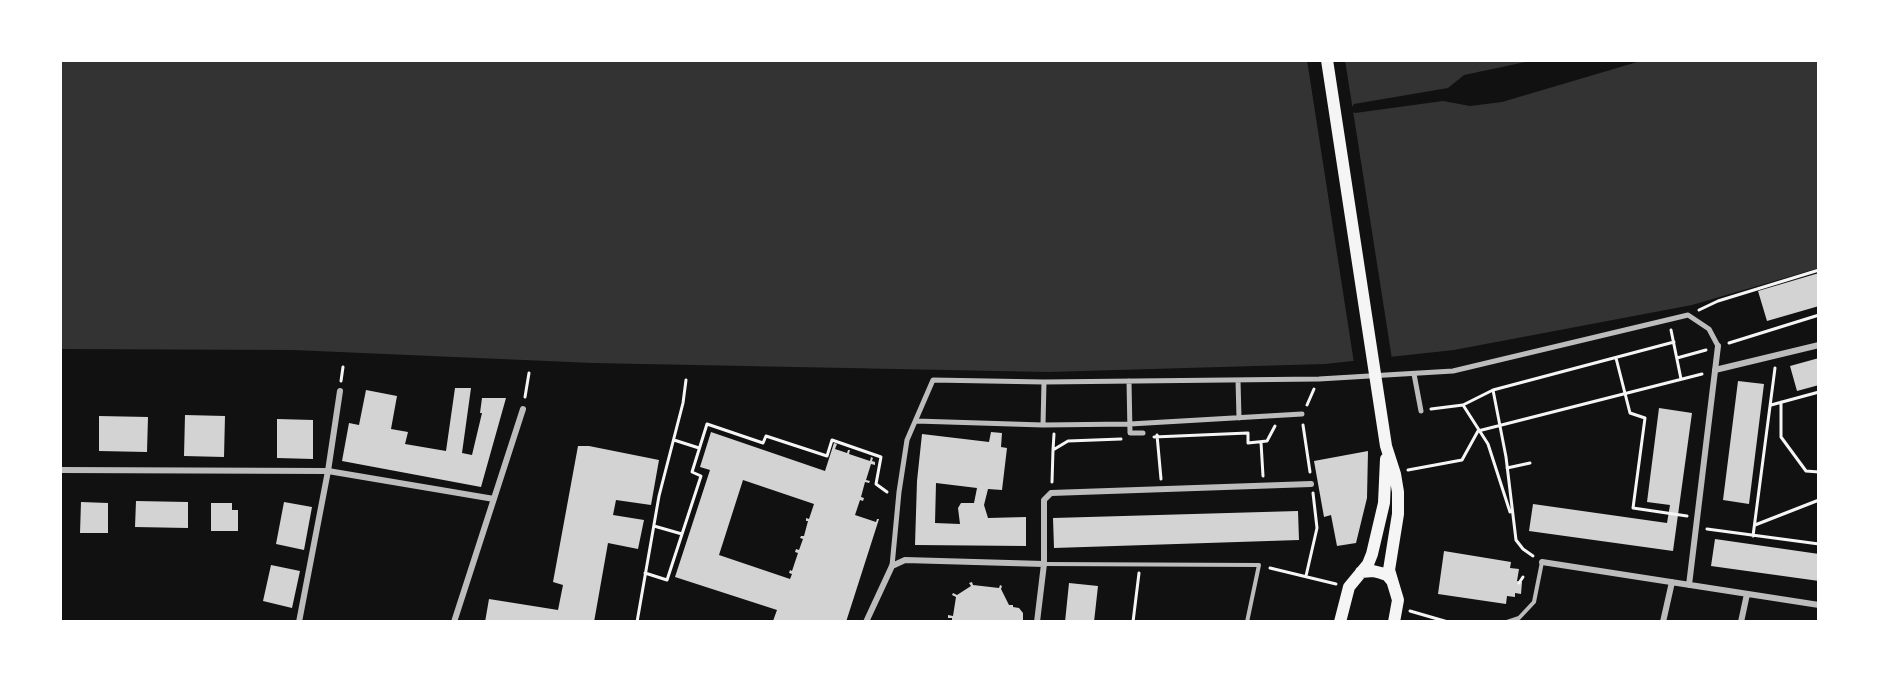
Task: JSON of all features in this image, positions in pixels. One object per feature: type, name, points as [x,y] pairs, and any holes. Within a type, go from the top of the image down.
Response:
[{"type":"main road","points":[[1327,60],[1386,446],[1386,477],[1382,512],[1372,554],[1368,564],[1349,587],[1340,622]]},
{"type":"main road","points":[[1386,446],[1395,474],[1398,503],[1390,561],[1392,581],[1398,600],[1394,622]]},
{"type":"main road","points":[[1361,572],[1381,573],[1387,575],[1392,581]]},
{"type":"street","points":[[866,622],[892,566],[898,499],[907,440],[933,380],[1044,382],[1319,380],[1453,371],[1688,315],[1709,330],[1718,346],[1689,585]]},
{"type":"street","points":[[1715,370],[1777,357],[1819,345]]},
{"type":"street","points":[[1414,374],[1421,411]]},
{"type":"street","points":[[1238,380],[1239,418]]},
{"type":"street","points":[[1129,381],[1130,433],[1143,433]]},
{"type":"street","points":[[1043,425],[1044,382]]},
{"type":"street","points":[[299,622],[328,471],[340,392]]},
{"type":"street","points":[[454,622],[524,409]]},
{"type":"street","points":[[916,421],[1043,425],[1130,424],[1302,414]]},
{"type":"street","points":[[60,470],[328,471],[494,499]]},
{"type":"street","points":[[1037,622],[1044,564],[1044,500],[1051,493],[1311,484]]},
{"type":"street","points":[[892,566],[905,560],[1044,564]]},
{"type":"street","points":[[1542,562],[1819,605]]},
{"type":"street","points":[[1663,622],[1672,582]]},
{"type":"street","points":[[1741,622],[1747,594]]},
{"type":"lane","points":[[1507,622],[1519,618],[1534,602],[1542,562]]},
{"type":"lane","points":[[1044,564],[1259,565],[1247,622]]},
{"type":"path","points":[[1688,315],[1718,301],[1819,270]]},
{"type":"path","points":[[1677,358],[1819,315]]},
{"type":"path","points":[[1421,411],[1463,405],[1493,390],[1674,342],[1681,379]]},
{"type":"path","points":[[1753,536],[1777,357]]},
{"type":"path","points":[[1616,358],[1630,413],[1645,418],[1634,508],[1698,518]]},
{"type":"path","points":[[1406,470],[1462,460],[1478,431],[1715,370]]},
{"type":"path","points":[[524,409],[529,373]]},
{"type":"path","points":[[637,622],[654,526],[683,403],[686,380]]},
{"type":"path","points":[[1302,414],[1319,380]]},
{"type":"path","points":[[1493,390],[1507,468],[1516,540],[1523,549],[1542,562]]},
{"type":"path","points":[[1771,405],[1819,392]]},
{"type":"path","points":[[1781,402],[1781,437],[1806,471],[1819,472]]},
{"type":"path","points":[[1463,405],[1488,444],[1513,519]]},
{"type":"path","points":[[645,573],[667,580],[701,476],[692,472],[707,424],[763,443],[765,436],[827,456],[832,440],[881,457],[876,484],[898,499]]},
{"type":"path","points":[[1304,431],[1309,464]]},
{"type":"path","points":[[1157,432],[1161,489]]},
{"type":"path","points":[[674,440],[699,448]]},
{"type":"path","points":[[1262,442],[1263,486]]},
{"type":"path","points":[[1507,468],[1530,463]]},
{"type":"path","points":[[1755,525],[1819,500]]},
{"type":"path","points":[[654,526],[682,534]]},
{"type":"path","points":[[1306,576],[1317,528]]},
{"type":"path","points":[[1696,528],[1819,544]]},
{"type":"path","points":[[1133,622],[1140,564]]},
{"type":"path","points":[[1259,565],[1338,584]]},
{"type":"path","points":[[1520,583],[1523,577]]},
{"type":"path","points":[[1410,611],[1446,622]]},
{"type":"shaded area","points":[[60,60],[1535,60],[1464,75],[1448,88],[1354,104],[1350,110],[1355,113],[1443,101],[1470,106],[1502,102],[1644,60],[1819,60],[1819,268],[1692,305],[1454,350],[1325,364],[1048,372],[593,363],[293,350],[60,349]]},
{"type":"pier","points":[[1307,60],[1345,60],[1392,359],[1354,363]]},
{"type":"building","points":[[1819,273],[1819,306],[1767,321],[1758,291]]},
{"type":"building","points":[[1819,358],[1819,385],[1797,391],[1790,366]]},
{"type":"building","points":[[1738,381],[1764,384],[1749,504],[1723,500]]},
{"type":"building","points":[[455,388],[471,388],[462,453],[472,455],[482,413],[480,413],[482,398],[506,398],[481,487],[342,461],[349,423],[359,425],[366,390],[397,396],[391,429],[408,432],[405,444],[446,451]]},
{"type":"building","points":[[1659,408],[1692,413],[1673,551],[1529,531],[1533,504],[1667,523],[1670,505],[1647,502]]},
{"type":"building","points":[[185,415],[225,416],[224,457],[184,456]]},
{"type":"building","points":[[99,416],[148,417],[147,452],[99,451]]},
{"type":"building","points":[[277,419],[313,420],[313,459],[277,458]]},
{"type":"building","points":[[711,432],[825,471],[834,443],[837,444],[835,449],[847,453],[850,450],[849,454],[870,461],[871,457],[873,458],[875,465],[871,464],[866,480],[870,481],[865,482],[861,497],[864,498],[863,501],[860,500],[855,515],[876,522],[879,519],[846,622],[775,622],[773,621],[777,610],[675,577],[710,470],[700,467]],"holes":[[[743,480],[814,504],[809,519],[806,518],[808,521],[804,536],[800,538],[803,539],[799,550],[796,549],[795,552],[798,553],[792,571],[790,570],[789,573],[792,574],[790,579],[719,555]]]},
{"type":"building","points":[[991,432],[1002,433],[1001,447],[1007,448],[1002,490],[988,489],[984,505],[988,518],[1026,517],[1026,546],[915,545],[917,481],[922,434],[989,442]],"holes":[[[936,483],[977,488],[974,503],[961,503],[958,508],[960,524],[935,523]]]},
{"type":"building","points":[[578,446],[589,446],[659,460],[651,505],[616,500],[613,515],[644,520],[638,549],[608,543],[594,622],[485,622],[489,599],[558,610],[563,585],[553,582]]},
{"type":"building","points":[[1368,451],[1367,498],[1356,543],[1337,546],[1331,515],[1324,517],[1314,461]]},
{"type":"building","points":[[136,501],[188,502],[188,528],[135,527]]},
{"type":"building","points":[[81,502],[108,503],[108,533],[80,533]]},
{"type":"building","points":[[284,502],[312,507],[304,550],[276,544]]},
{"type":"building","points":[[211,503],[232,503],[232,510],[238,510],[238,531],[211,531]]},
{"type":"building","points":[[1298,511],[1299,540],[1054,548],[1053,518]]},
{"type":"building","points":[[1715,539],[1819,554],[1819,581],[1711,566]]},
{"type":"building","points":[[1444,551],[1511,562],[1510,568],[1519,569],[1517,581],[1522,582],[1521,594],[1515,593],[1515,597],[1507,596],[1506,604],[1438,594]]},
{"type":"building","points":[[271,565],[300,571],[292,608],[263,601]]},
{"type":"building","points":[[972,582],[973,585],[999,588],[1000,585],[1002,586],[1001,589],[1009,605],[1019,608],[1023,613],[1023,620],[1020,622],[952,622],[952,618],[948,618],[948,615],[953,616],[956,597],[952,595],[953,593],[957,595],[971,586],[969,583]]},
{"type":"building","points":[[1069,583],[1098,586],[1094,622],[1065,622]]}]
